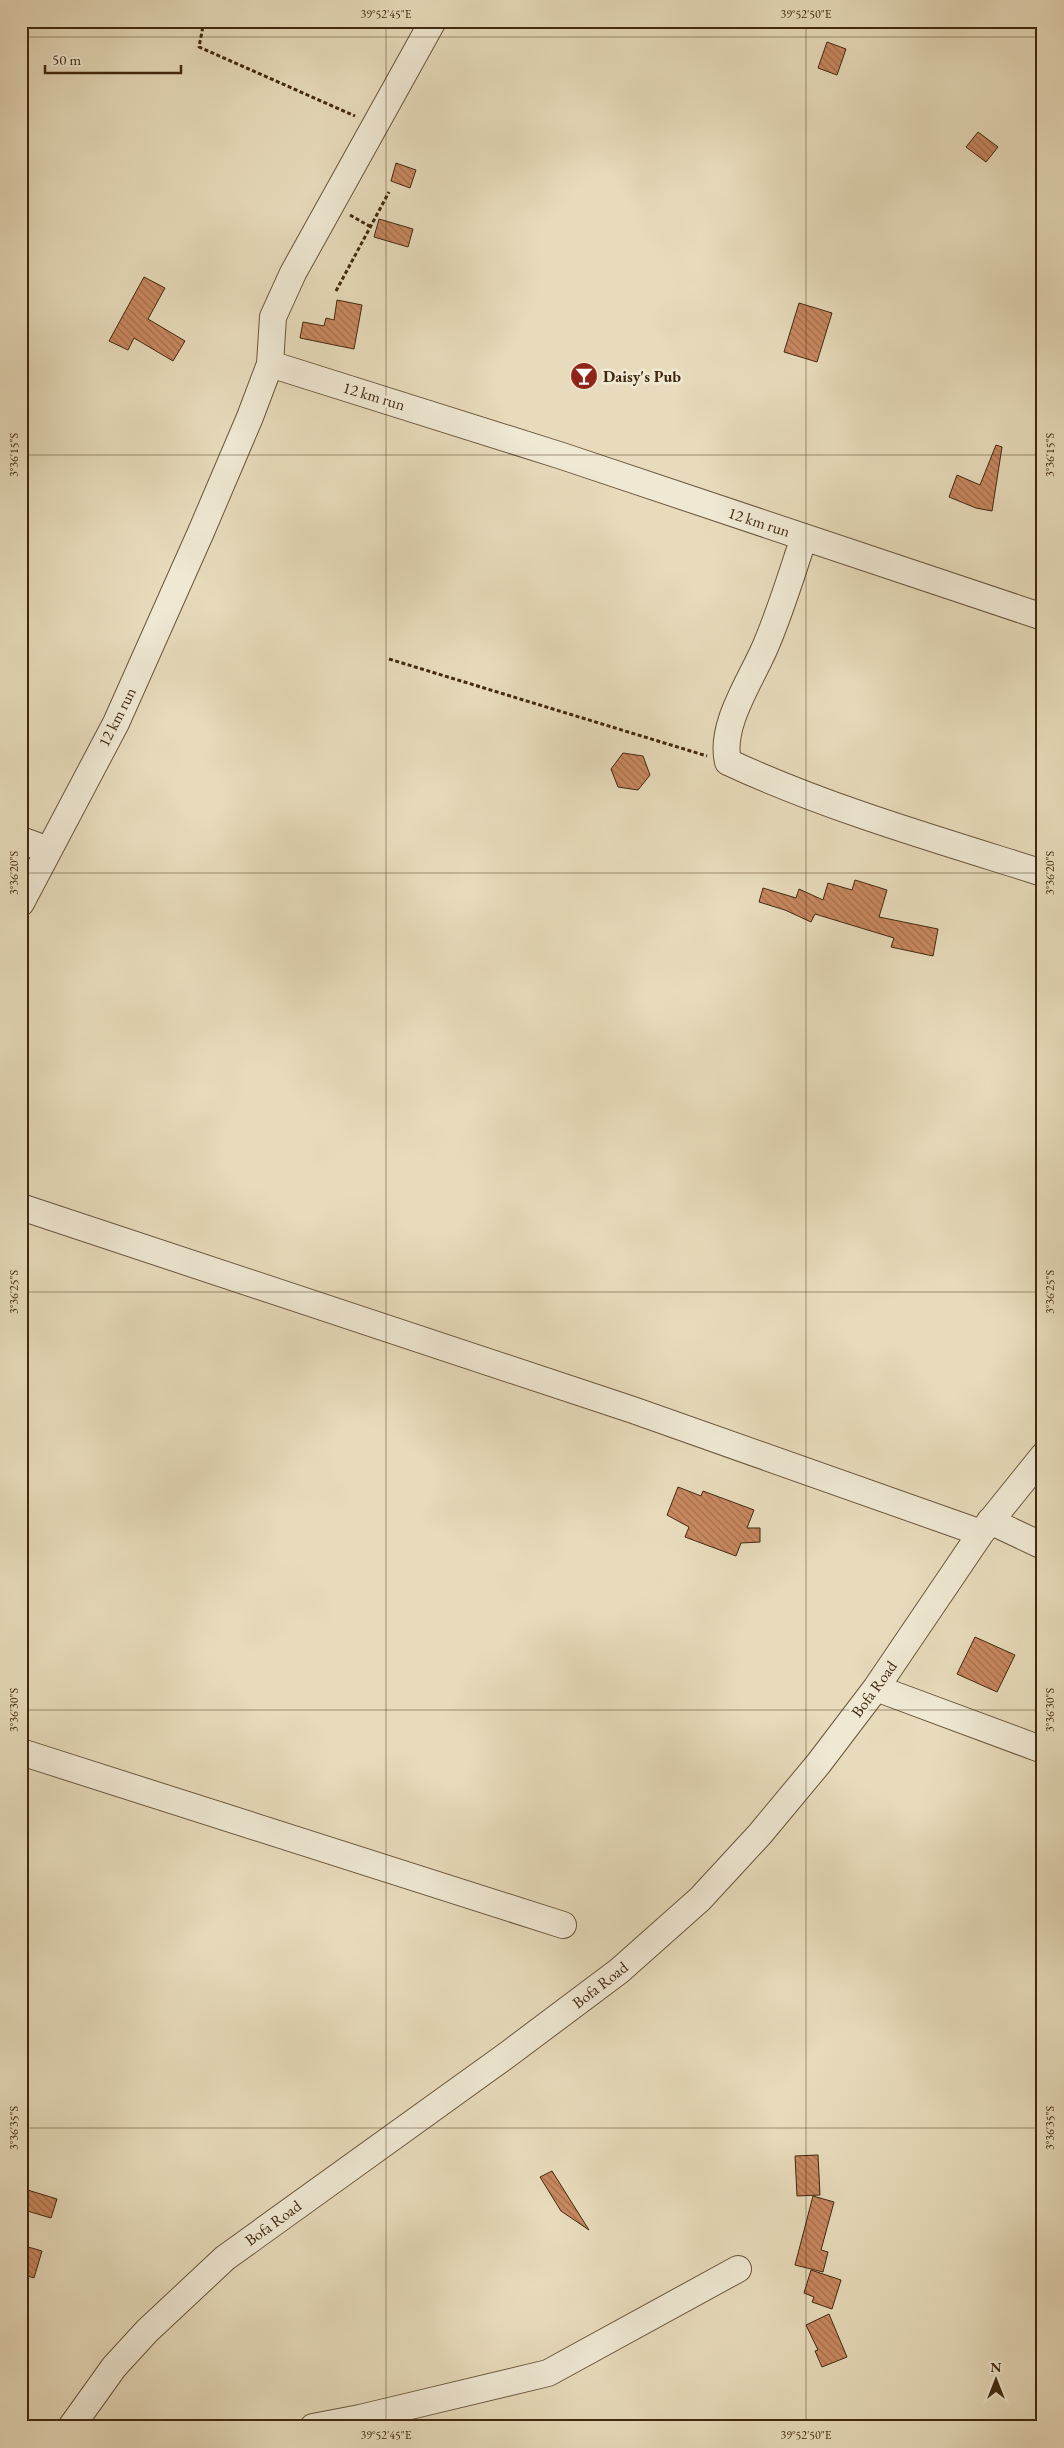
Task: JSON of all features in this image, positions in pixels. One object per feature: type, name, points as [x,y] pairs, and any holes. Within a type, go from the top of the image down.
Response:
[{"type":"street","points":[[270,364],[273,317],[294,273],[433,21]]},
{"type":"street","name":"12 km run","points":[[21,903],[124,706],[202,532],[270,364],[391,401],[1043,617]]},
{"type":"street","points":[[804,537],[767,644],[734,715],[725,750],[728,762],[766,779],[834,804],[1043,873]]},
{"type":"street","points":[[21,840],[48,850]]},
{"type":"street","points":[[21,1207],[1043,1546]]},
{"type":"street","name":"Bofa Road","points":[[71,2427],[121,2360],[147,2331],[225,2258],[507,2056],[619,1971],[700,1899],[760,1834],[819,1763],[876,1688],[986,1527],[1043,1456]]},
{"type":"street","points":[[876,1688],[1043,1750]]},
{"type":"street","points":[[21,1752],[563,1925]]},
{"type":"street","points":[[313,2427],[360,2418],[548,2373],[738,2269]]},
{"type":"path","points":[[204,21],[199,46],[376,126]]},
{"type":"path","points":[[336,291],[389,192]]},
{"type":"path","points":[[389,659],[728,762]]},
{"type":"building","points":[[827,42],[846,49],[837,75],[818,68]]},
{"type":"building","points":[[978,132],[998,147],[986,162],[966,147]]},
{"type":"building","points":[[396,163],[416,170],[410,188],[391,181]]},
{"type":"building","points":[[379,219],[413,229],[408,247],[374,237]]},
{"type":"building","points":[[144,277],[165,288],[148,319],[185,341],[173,361],[134,338],[128,350],[109,341]]},
{"type":"building","points":[[337,300],[362,305],[354,349],[300,338],[303,322],[324,326],[326,318],[334,320]]},
{"type":"building","points":[[799,303],[832,313],[817,362],[784,352]]},
{"type":"building","points":[[996,445],[1002,447],[992,511],[976,508],[949,497],[957,475],[980,485]]},
{"type":"building","points":[[623,753],[643,756],[650,775],[638,790],[618,787],[611,769]]},
{"type":"building","points":[[855,880],[887,890],[879,917],[938,929],[933,956],[891,947],[894,938],[815,914],[811,922],[785,910],[759,902],[763,888],[796,898],[799,889],[823,900],[828,883],[852,890]]},
{"type":"building","points":[[678,1487],[701,1496],[703,1491],[754,1510],[747,1528],[760,1528],[760,1542],[741,1543],[736,1556],[685,1537],[689,1527],[667,1515]]},
{"type":"building","points":[[975,1637],[1015,1655],[997,1692],[957,1674]]},
{"type":"building","points":[[818,2155],[820,2195],[797,2196],[795,2156]]},
{"type":"building","points":[[552,2171],[589,2230],[561,2211],[540,2177]]},
{"type":"building","points":[[21,2188],[57,2199],[51,2218],[24,2210],[25,2206],[21,2205]]},
{"type":"building","points":[[813,2196],[834,2202],[821,2250],[828,2252],[823,2272],[795,2265]]},
{"type":"building","points":[[21,2245],[42,2251],[34,2278],[21,2274]]},
{"type":"building","points":[[811,2270],[841,2280],[832,2309],[812,2302],[814,2297],[804,2293]]},
{"type":"building","points":[[829,2314],[847,2357],[822,2367],[815,2351],[818,2350],[806,2325]]},
{"type":"place","name":"Daisy's Pub","points":[[584,376]]}]
